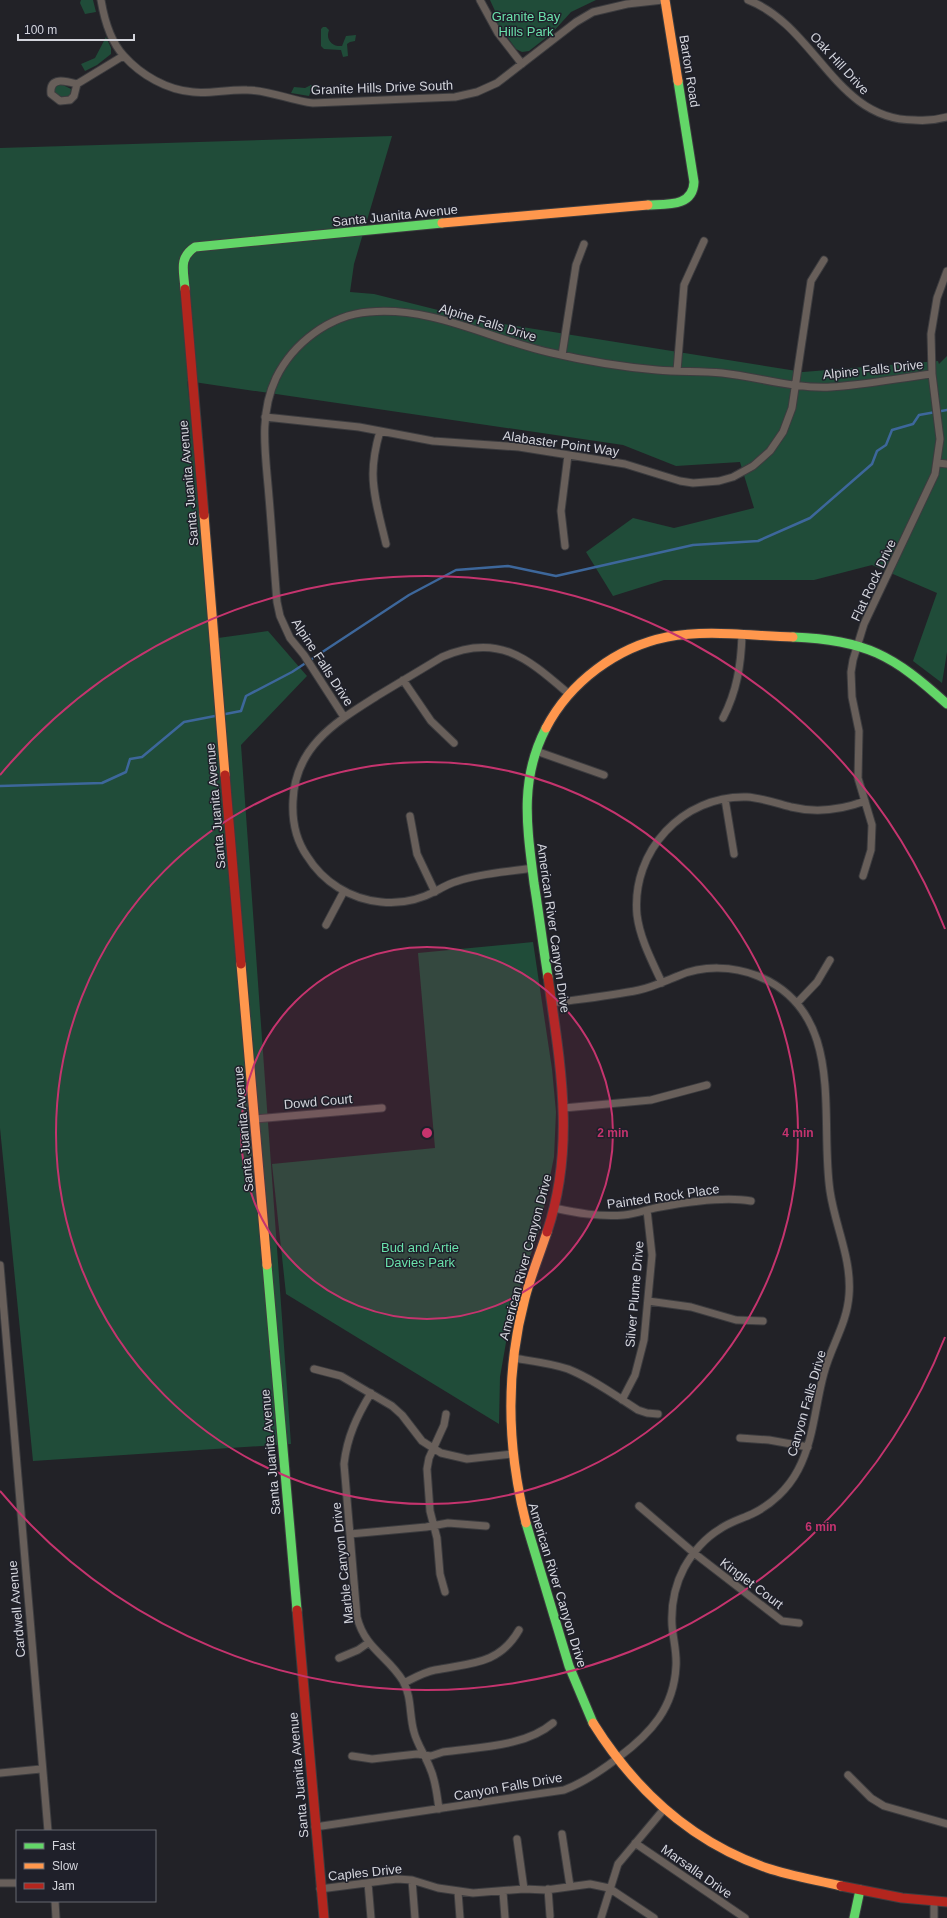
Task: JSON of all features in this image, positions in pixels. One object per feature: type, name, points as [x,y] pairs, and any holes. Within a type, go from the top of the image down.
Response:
[{"type":"street","name":"Granite Hills Drive South","points":[[101,0],[108,28],[123,56],[154,80],[176,89],[193,93],[248,90],[264,92],[299,102],[313,103],[455,97],[476,92],[497,83],[576,22],[593,12],[627,4],[664,0]]},
{"type":"street","points":[[480,0],[498,33],[522,64]]},
{"type":"street","name":"Barton Road","points":[[664,0],[688,146]]},
{"type":"street","name":"Oak Hill Drive","points":[[748,0],[774,13],[787,24],[848,92],[867,108],[901,120],[929,120],[947,117]]},
{"type":"street","points":[[77,84],[123,56]]},
{"type":"street","name":"Santa Juanita Avenue","points":[[324,1918],[320,1889],[220,720],[183,261],[187,252],[195,247],[511,216],[680,203],[689,197],[694,189],[688,146]]},
{"type":"street","points":[[677,371],[684,285],[704,241]]},
{"type":"street","points":[[562,355],[576,265],[584,244]]},
{"type":"street","name":"Alabaster Point Way","points":[[265,417],[343,425],[433,441],[519,447],[625,464],[680,481],[693,483],[708,483],[733,477],[753,466],[777,444],[789,419],[812,281],[824,260]]},
{"type":"street","name":"Flat Rock Drive","points":[[863,876],[869,862],[872,837],[869,813],[858,778],[859,731],[851,684],[852,666],[870,611],[929,489],[938,463],[940,440],[932,374],[931,334],[937,298],[947,271]]},
{"type":"street","name":"Alpine Falls Drive","points":[[344,717],[313,668],[290,638],[284,626],[277,602],[264,430],[268,398],[276,377],[284,364],[300,345],[315,332],[336,320],[366,312],[397,312],[428,316],[486,332],[538,350],[655,370],[723,373],[796,384],[831,387],[932,374]]},
{"type":"street","points":[[380,431],[375,451],[373,475],[374,489],[386,544]]},
{"type":"street","points":[[565,546],[561,511],[568,455]]},
{"type":"street","points":[[938,463],[947,464]]},
{"type":"street","name":"American River Canyon Drive","points":[[947,704],[907,669],[880,654],[858,645],[821,638],[690,634],[665,638],[647,643],[630,649],[603,664],[588,675],[569,694],[550,720],[536,751],[528,780],[526,811],[532,868],[562,1074],[564,1108],[562,1160],[554,1208],[524,1301],[513,1358],[510,1416],[512,1454],[523,1515],[569,1668],[586,1709],[599,1734],[617,1759],[647,1794],[664,1809],[699,1835],[745,1859],[780,1872],[901,1898],[947,1902]]},
{"type":"street","points":[[723,718],[734,695],[739,674],[742,635]]},
{"type":"street","points":[[532,868],[456,881],[435,892],[408,901],[388,902],[368,900],[344,891],[321,874],[305,853],[297,834],[292,808],[296,780],[303,762],[317,740],[344,717],[403,680],[453,652],[477,647],[514,653],[525,658],[569,694]]},
{"type":"street","points":[[403,680],[431,721],[454,743]]},
{"type":"street","points":[[536,751],[604,775]]},
{"type":"street","points":[[662,983],[644,941],[639,925],[637,897],[644,865],[660,836],[676,820],[695,808],[725,799],[758,798],[791,807],[815,810],[839,809],[865,801]]},
{"type":"street","points":[[725,799],[734,854]]},
{"type":"street","points":[[410,816],[417,854],[435,892]]},
{"type":"street","points":[[326,925],[344,891]]},
{"type":"street","points":[[797,1003],[817,982],[830,960]]},
{"type":"street","name":"Canyon Falls Drive","points":[[315,1827],[564,1790],[587,1780],[617,1759],[647,1734],[661,1717],[675,1681],[676,1664],[672,1624],[674,1597],[681,1576],[694,1553],[713,1534],[722,1527],[762,1508],[784,1491],[797,1473],[808,1448],[824,1373],[847,1313],[850,1287],[846,1255],[830,1185],[822,1052],[812,1026],[797,1003],[771,982],[740,970],[713,968],[696,970],[640,990],[552,1003]]},
{"type":"street","points":[[564,1108],[651,1100],[707,1085]]},
{"type":"street","name":"Dowd Court","points":[[255,1119],[382,1108]]},
{"type":"street","name":"Painted Rock Place","points":[[554,1208],[596,1216],[625,1215],[647,1210],[724,1199],[751,1201]]},
{"type":"street","name":"Silver Plume Drive","points":[[622,1400],[635,1375],[640,1361],[644,1340],[652,1242],[647,1210]]},
{"type":"street","name":"Cardwell Avenue","points":[[0,1265],[41,1769],[48,1830]]},
{"type":"street","points":[[648,1301],[691,1307],[736,1320],[763,1321]]},
{"type":"street","points":[[513,1358],[540,1362],[568,1370],[647,1413],[658,1414]]},
{"type":"street","points":[[314,1370],[335,1373],[371,1393],[402,1415],[418,1436],[433,1449],[447,1456],[460,1458],[512,1454]]},
{"type":"street","name":"Marble Canyon Drive","points":[[371,1393],[352,1426],[345,1452],[344,1464],[357,1618],[368,1643],[391,1665],[404,1683],[410,1701],[414,1732],[435,1781],[439,1809]]},
{"type":"street","points":[[445,1592],[441,1581],[437,1538],[430,1511],[427,1463],[444,1425],[446,1414]]},
{"type":"street","points":[[740,1438],[769,1440],[808,1448]]},
{"type":"street","name":"Kinglet Court","points":[[639,1506],[694,1553],[782,1621],[799,1623]]},
{"type":"street","points":[[350,1534],[434,1526],[456,1522],[486,1526]]},
{"type":"street","points":[[404,1683],[434,1670],[478,1663],[490,1658],[507,1647],[519,1630]]},
{"type":"street","points":[[340,1658],[358,1650],[368,1643]]},
{"type":"street","points":[[352,1756],[372,1759],[425,1755],[431,1756],[443,1752],[522,1740],[536,1735],[553,1723]]},
{"type":"street","points":[[0,1773],[41,1769]]},
{"type":"street","points":[[848,1776],[871,1798],[884,1806],[947,1824]]},
{"type":"street","points":[[601,1918],[609,1888],[618,1864],[664,1809]]},
{"type":"street","points":[[562,1834],[570,1886]]},
{"type":"street","points":[[517,1839],[524,1889]]},
{"type":"street","name":"Marsalla Drive","points":[[635,1843],[745,1918]]},
{"type":"street","name":"Caples Drive","points":[[320,1889],[397,1878],[412,1880],[458,1892],[503,1892],[590,1884],[609,1888],[654,1918]]},
{"type":"street","name":"Caples Drive","points":[[412,1880],[415,1918]]},
{"type":"street","points":[[368,1882],[371,1918]]},
{"type":"street","points":[[0,1883],[16,1884]]},
{"type":"street","points":[[548,1889],[550,1916]]},
{"type":"street","points":[[854,1918],[860,1890]]},
{"type":"street","points":[[458,1892],[460,1918]]},
{"type":"street","points":[[503,1892],[505,1918]]},
{"type":"street","points":[[54,1902],[56,1918]]},
{"type":"street","points":[[934,1902],[934,1918]]},
{"type":"green space","points":[[81,0],[93,0],[96,12],[85,14],[80,3]]},
{"type":"green space","name":"Granite Bay Hills Park","points":[[490,0],[596,0],[571,12],[552,33],[529,51],[522,52],[516,49],[497,23],[495,11]]},
{"type":"green space","points":[[326,27],[329,30],[329,40],[333,44],[339,46],[342,46],[346,36],[356,35],[355,41],[347,44],[348,56],[343,57],[341,50],[324,49],[321,46],[321,29]]},
{"type":"green space","points":[[106,37],[111,48],[111,54],[97,65],[85,71],[81,64],[95,58]]},
{"type":"green space","points":[[61,84],[71,89],[70,97],[61,98],[54,92],[56,85]]},
{"type":"green space","points":[[311,85],[317,85],[317,89],[310,93],[309,96],[291,93],[294,87],[305,88]]},
{"type":"green space","points":[[392,136],[354,264],[350,292],[374,294],[478,320],[803,372],[938,361],[939,364],[947,356],[947,652],[942,683],[913,661],[937,593],[872,565],[814,580],[664,580],[613,596],[586,552],[633,518],[674,528],[754,508],[740,462],[676,466],[623,445],[187,381],[218,638],[268,631],[307,676],[241,745],[291,1444],[33,1461],[0,1128],[0,148]]},
{"type":"green space","name":"Bud and Artie Davies Park","points":[[533,942],[552,1069],[556,1112],[554,1157],[539,1231],[522,1279],[508,1331],[500,1377],[499,1424],[286,1294],[272,1164],[435,1148],[418,953]]},
{"type":"waterway","points":[[0,786],[102,783],[126,772],[130,759],[142,757],[184,722],[241,711],[246,696],[292,672],[409,595],[456,570],[508,566],[556,576],[693,545],[758,541],[810,518],[872,464],[877,451],[886,445],[892,430],[913,424],[919,415],[947,410]]},
{"type":"traffic: fast","points":[[648,205],[671,204],[678,202],[684,200],[693,190],[694,182],[678,81]]},
{"type":"traffic: fast","points":[[185,289],[183,271],[184,260],[190,251],[195,247],[442,223]]},
{"type":"traffic: fast","points":[[793,637],[840,642],[877,653],[910,673],[947,704]]},
{"type":"traffic: fast","points":[[546,728],[537,747],[532,766],[528,785],[527,804],[531,862],[548,977]]},
{"type":"traffic: fast","points":[[267,1265],[297,1610]]},
{"type":"traffic: fast","points":[[526,1523],[569,1666],[593,1723]]},
{"type":"traffic: fast","points":[[854,1918],[860,1890]]},
{"type":"traffic: slow","points":[[665,0],[678,81]]},
{"type":"traffic: slow","points":[[442,223],[648,205]]},
{"type":"traffic: slow","points":[[204,515],[225,775]]},
{"type":"traffic: slow","points":[[546,728],[556,711],[568,696],[597,669],[613,658],[648,642],[667,637],[698,633],[793,637]]},
{"type":"traffic: slow","points":[[241,964],[267,1265]]},
{"type":"traffic: slow","points":[[526,1523],[515,1467],[512,1439],[511,1410],[514,1354],[525,1298],[547,1232]]},
{"type":"traffic: slow","points":[[593,1723],[609,1747],[646,1791],[667,1811],[714,1844],[739,1857],[767,1868],[794,1876],[841,1886]]},
{"type":"traffic: jam","points":[[185,289],[204,515]]},
{"type":"traffic: jam","points":[[225,775],[241,964]]},
{"type":"traffic: jam","points":[[547,1232],[556,1200],[561,1168],[563,1136],[561,1073],[548,977]]},
{"type":"traffic: jam","points":[[297,1610],[324,1918]]},
{"type":"traffic: jam","points":[[841,1886],[902,1898],[947,1902]]}]
